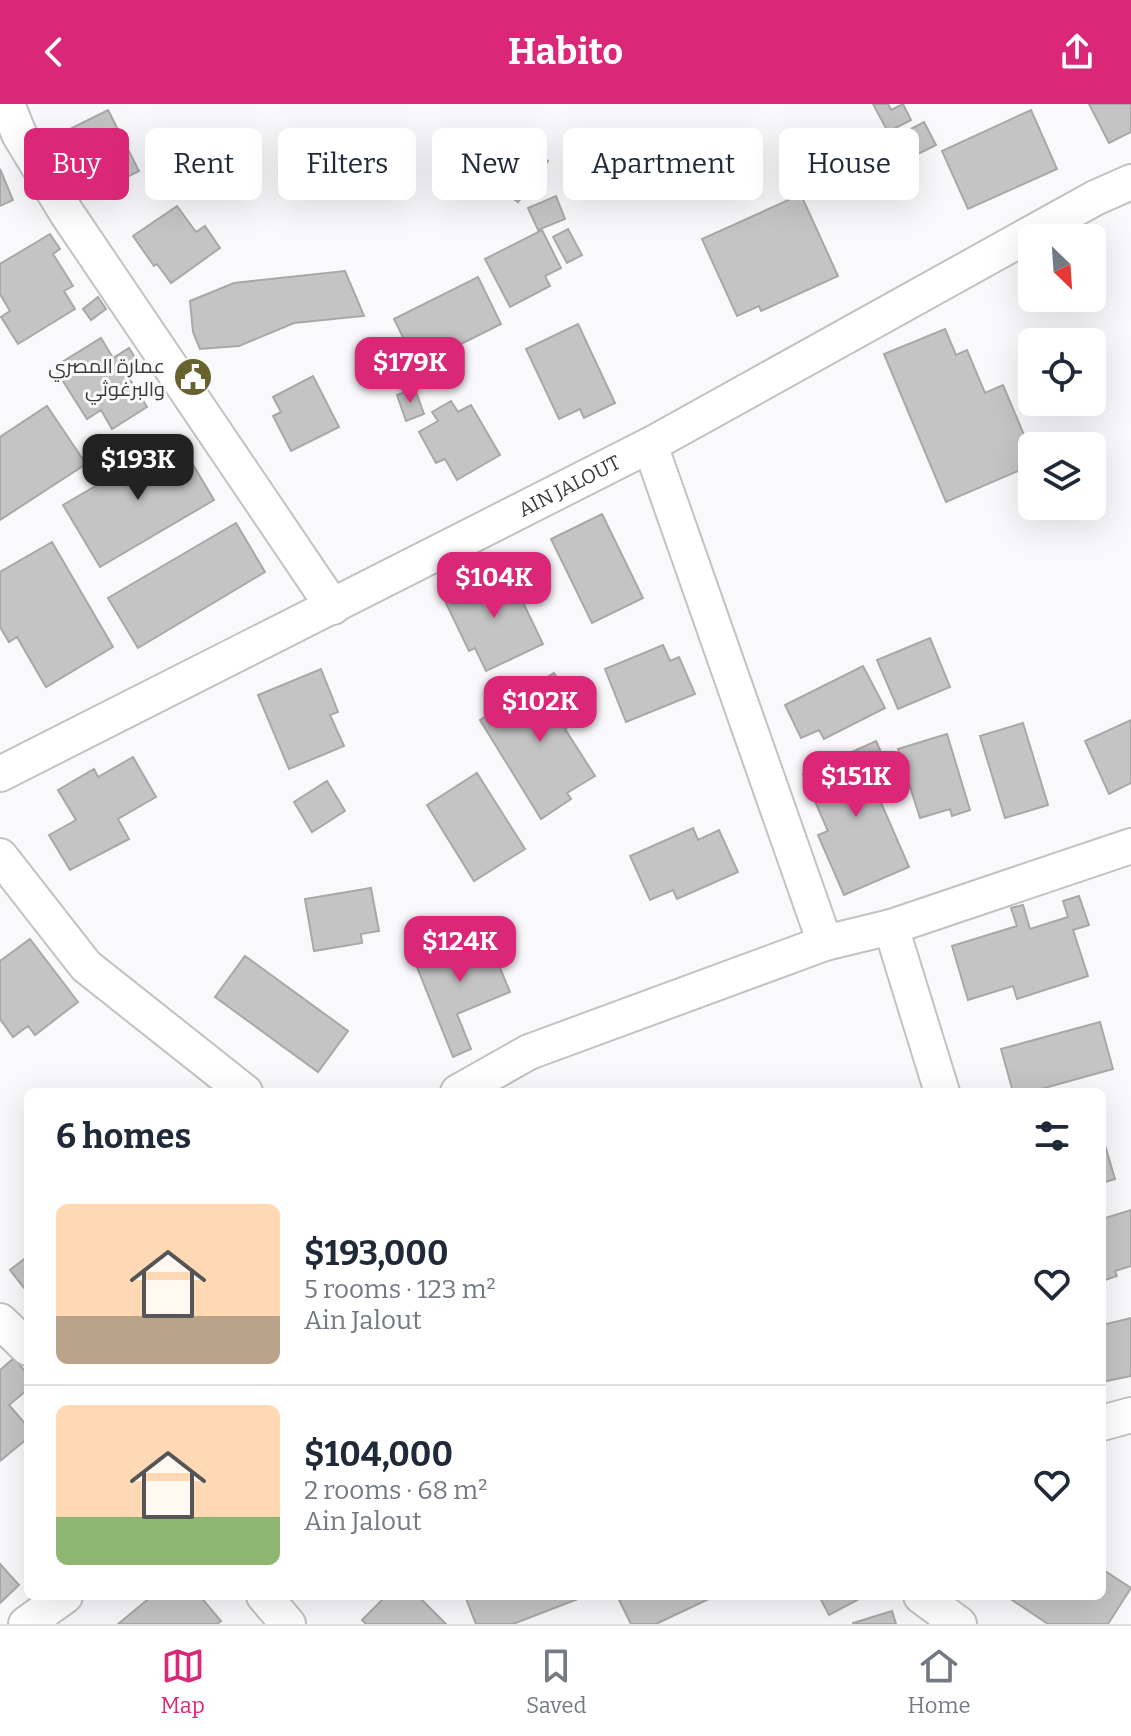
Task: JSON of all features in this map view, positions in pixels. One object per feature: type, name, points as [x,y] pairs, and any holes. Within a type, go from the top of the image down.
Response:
[{"type":"street","points":[[7,104],[19,134],[66,212],[333,607]]},
{"type":"street","name":"AIN JALOUT","points":[[0,774],[650,445],[1095,198],[1131,182]]},
{"type":"street","points":[[650,445],[825,943]]},
{"type":"street","points":[[465,1088],[529,1052],[825,943],[891,927],[1131,846]]},
{"type":"street","points":[[0,856],[86,966],[240,1088]]},
{"type":"street","points":[[891,927],[941,1088]]},
{"type":"street","points":[[0,1321],[24,1344]]},
{"type":"street","points":[[1106,1422],[1131,1415]]},
{"type":"street","points":[[26,1624],[59,1600]]},
{"type":"street","points":[[267,1600],[288,1624]]},
{"type":"street","points":[[926,1600],[959,1624]]},
{"type":"building","points":[[873,104],[888,104],[891,110],[903,104],[911,120],[896,128],[886,128]]},
{"type":"building","points":[[1089,104],[1131,104],[1131,132],[1109,143]]},
{"type":"building","points":[[108,110],[117,128],[72,128]]},
{"type":"building","points":[[1031,110],[1057,169],[968,209],[942,151]]},
{"type":"building","points":[[924,122],[936,145],[919,154],[919,128],[912,128]]},
{"type":"building","points":[[129,151],[139,171],[129,176]]},
{"type":"building","points":[[0,169],[13,200],[0,206]]},
{"type":"building","points":[[556,196],[565,219],[538,230],[528,208]]},
{"type":"building","points":[[789,200],[803,200],[838,276],[761,311],[759,306],[737,316],[702,239]]},
{"type":"building","points":[[177,206],[196,232],[205,226],[220,248],[171,283],[157,264],[154,266],[133,236]]},
{"type":"building","points":[[568,229],[582,255],[567,263],[553,237]]},
{"type":"building","points":[[542,230],[561,268],[545,276],[550,286],[510,307],[485,259]]},
{"type":"building","points":[[50,234],[60,249],[53,254],[73,286],[64,291],[75,309],[18,344],[1,317],[10,311],[0,294],[0,264]]},
{"type":"building","points":[[345,271],[364,316],[294,323],[239,346],[200,349],[193,332],[190,301],[234,283]]},
{"type":"building","points":[[478,277],[501,324],[417,366],[394,319]]},
{"type":"building","points":[[98,297],[106,309],[91,320],[83,309]]},
{"type":"building","points":[[578,324],[615,403],[584,418],[580,409],[559,419],[526,349]]},
{"type":"building","points":[[945,329],[956,355],[967,350],[985,393],[1003,385],[1023,432],[1018,432],[1018,471],[946,502],[884,354]]},
{"type":"building","points":[[101,338],[113,358],[129,348],[142,369],[129,378],[147,407],[112,429],[101,410],[87,419],[54,367]]},
{"type":"building","points":[[313,376],[339,427],[291,451],[273,416],[281,412],[273,397]]},
{"type":"building","points":[[415,389],[424,414],[406,421],[397,395]]},
{"type":"building","points":[[451,401],[458,412],[471,405],[500,455],[457,480],[445,459],[436,463],[419,432],[438,421],[432,412]]},
{"type":"building","points":[[47,406],[86,464],[0,520],[0,437]]},
{"type":"building","points":[[177,438],[214,500],[100,567],[63,505]]},
{"type":"building","points":[[602,514],[643,598],[592,623],[551,539]]},
{"type":"building","points":[[236,523],[265,572],[138,648],[108,598]]},
{"type":"building","points":[[52,542],[113,647],[46,687],[17,637],[9,642],[0,627],[0,572]]},
{"type":"building","points":[[507,569],[543,644],[486,671],[475,648],[469,651],[444,599]]},
{"type":"building","points":[[930,638],[950,687],[898,709],[877,660]]},
{"type":"building","points":[[663,645],[670,661],[679,657],[695,694],[626,722],[605,669]]},
{"type":"building","points":[[863,666],[885,708],[824,739],[819,730],[801,738],[785,705]]},
{"type":"building","points":[[321,669],[338,712],[330,715],[344,746],[289,769],[258,695]]},
{"type":"building","points":[[554,673],[582,719],[565,729],[595,776],[567,793],[571,799],[541,819],[480,720]]},
{"type":"building","points":[[1131,720],[1131,783],[1109,794],[1085,741]]},
{"type":"building","points":[[1023,723],[1048,805],[1005,818],[980,736]]},
{"type":"building","points":[[947,734],[970,810],[952,816],[950,809],[920,818],[898,749]]},
{"type":"building","points":[[876,741],[891,774],[872,782],[909,867],[844,895],[818,835],[828,831],[803,774]]},
{"type":"building","points":[[133,757],[156,797],[118,819],[129,839],[70,870],[49,835],[76,820],[58,790],[94,769],[98,777]]},
{"type":"building","points":[[477,773],[525,849],[474,881],[427,805]]},
{"type":"building","points":[[327,781],[345,811],[312,832],[294,802]]},
{"type":"building","points":[[693,828],[698,840],[719,830],[738,872],[677,899],[673,890],[650,900],[630,856]]},
{"type":"building","points":[[371,888],[379,931],[361,934],[362,943],[314,951],[305,899]]},
{"type":"building","points":[[1079,896],[1089,925],[1073,930],[1088,976],[1017,999],[1013,986],[968,1000],[952,946],[1017,926],[1011,908],[1023,905],[1030,929],[1068,917],[1063,901]]},
{"type":"building","points":[[486,934],[510,992],[457,1014],[471,1049],[453,1057],[413,957],[439,946],[441,952]]},
{"type":"building","points":[[30,939],[78,1002],[35,1035],[28,1026],[13,1037],[0,1019],[0,961]]},
{"type":"building","points":[[245,956],[348,1031],[318,1072],[215,997]]},
{"type":"building","points":[[1100,1022],[1113,1069],[1044,1088],[1012,1088],[1001,1049]]},
{"type":"building","points":[[1106,1149],[1115,1179],[1106,1182]]},
{"type":"building","points":[[1131,1210],[1131,1266],[1115,1271],[1117,1276],[1106,1280],[1106,1218]]},
{"type":"building","points":[[24,1259],[24,1288],[10,1270]]},
{"type":"building","points":[[1131,1318],[1131,1376],[1106,1381],[1106,1324]]},
{"type":"building","points":[[14,1358],[24,1370],[24,1392],[9,1405],[24,1422],[24,1441],[0,1461],[0,1370]]},
{"type":"building","points":[[0,1564],[19,1585],[0,1603]]},
{"type":"building","points":[[1106,1572],[1131,1588],[1108,1624],[1048,1624],[1012,1600],[1106,1600]]},
{"type":"building","points":[[147,1600],[203,1600],[221,1621],[217,1624],[118,1624]]},
{"type":"building","points":[[382,1600],[422,1600],[446,1624],[366,1624],[362,1620]]},
{"type":"building","points":[[467,1600],[575,1600],[513,1624],[476,1624]]},
{"type":"building","points":[[619,1600],[707,1600],[656,1624],[631,1624]]},
{"type":"building","points":[[821,1600],[857,1600],[829,1615]]},
{"type":"building","points":[[892,1611],[896,1624],[853,1624],[853,1623]]},
{"type":"place","name":"عمارة المصري والبرغوثي","points":[[193,377]]}]
